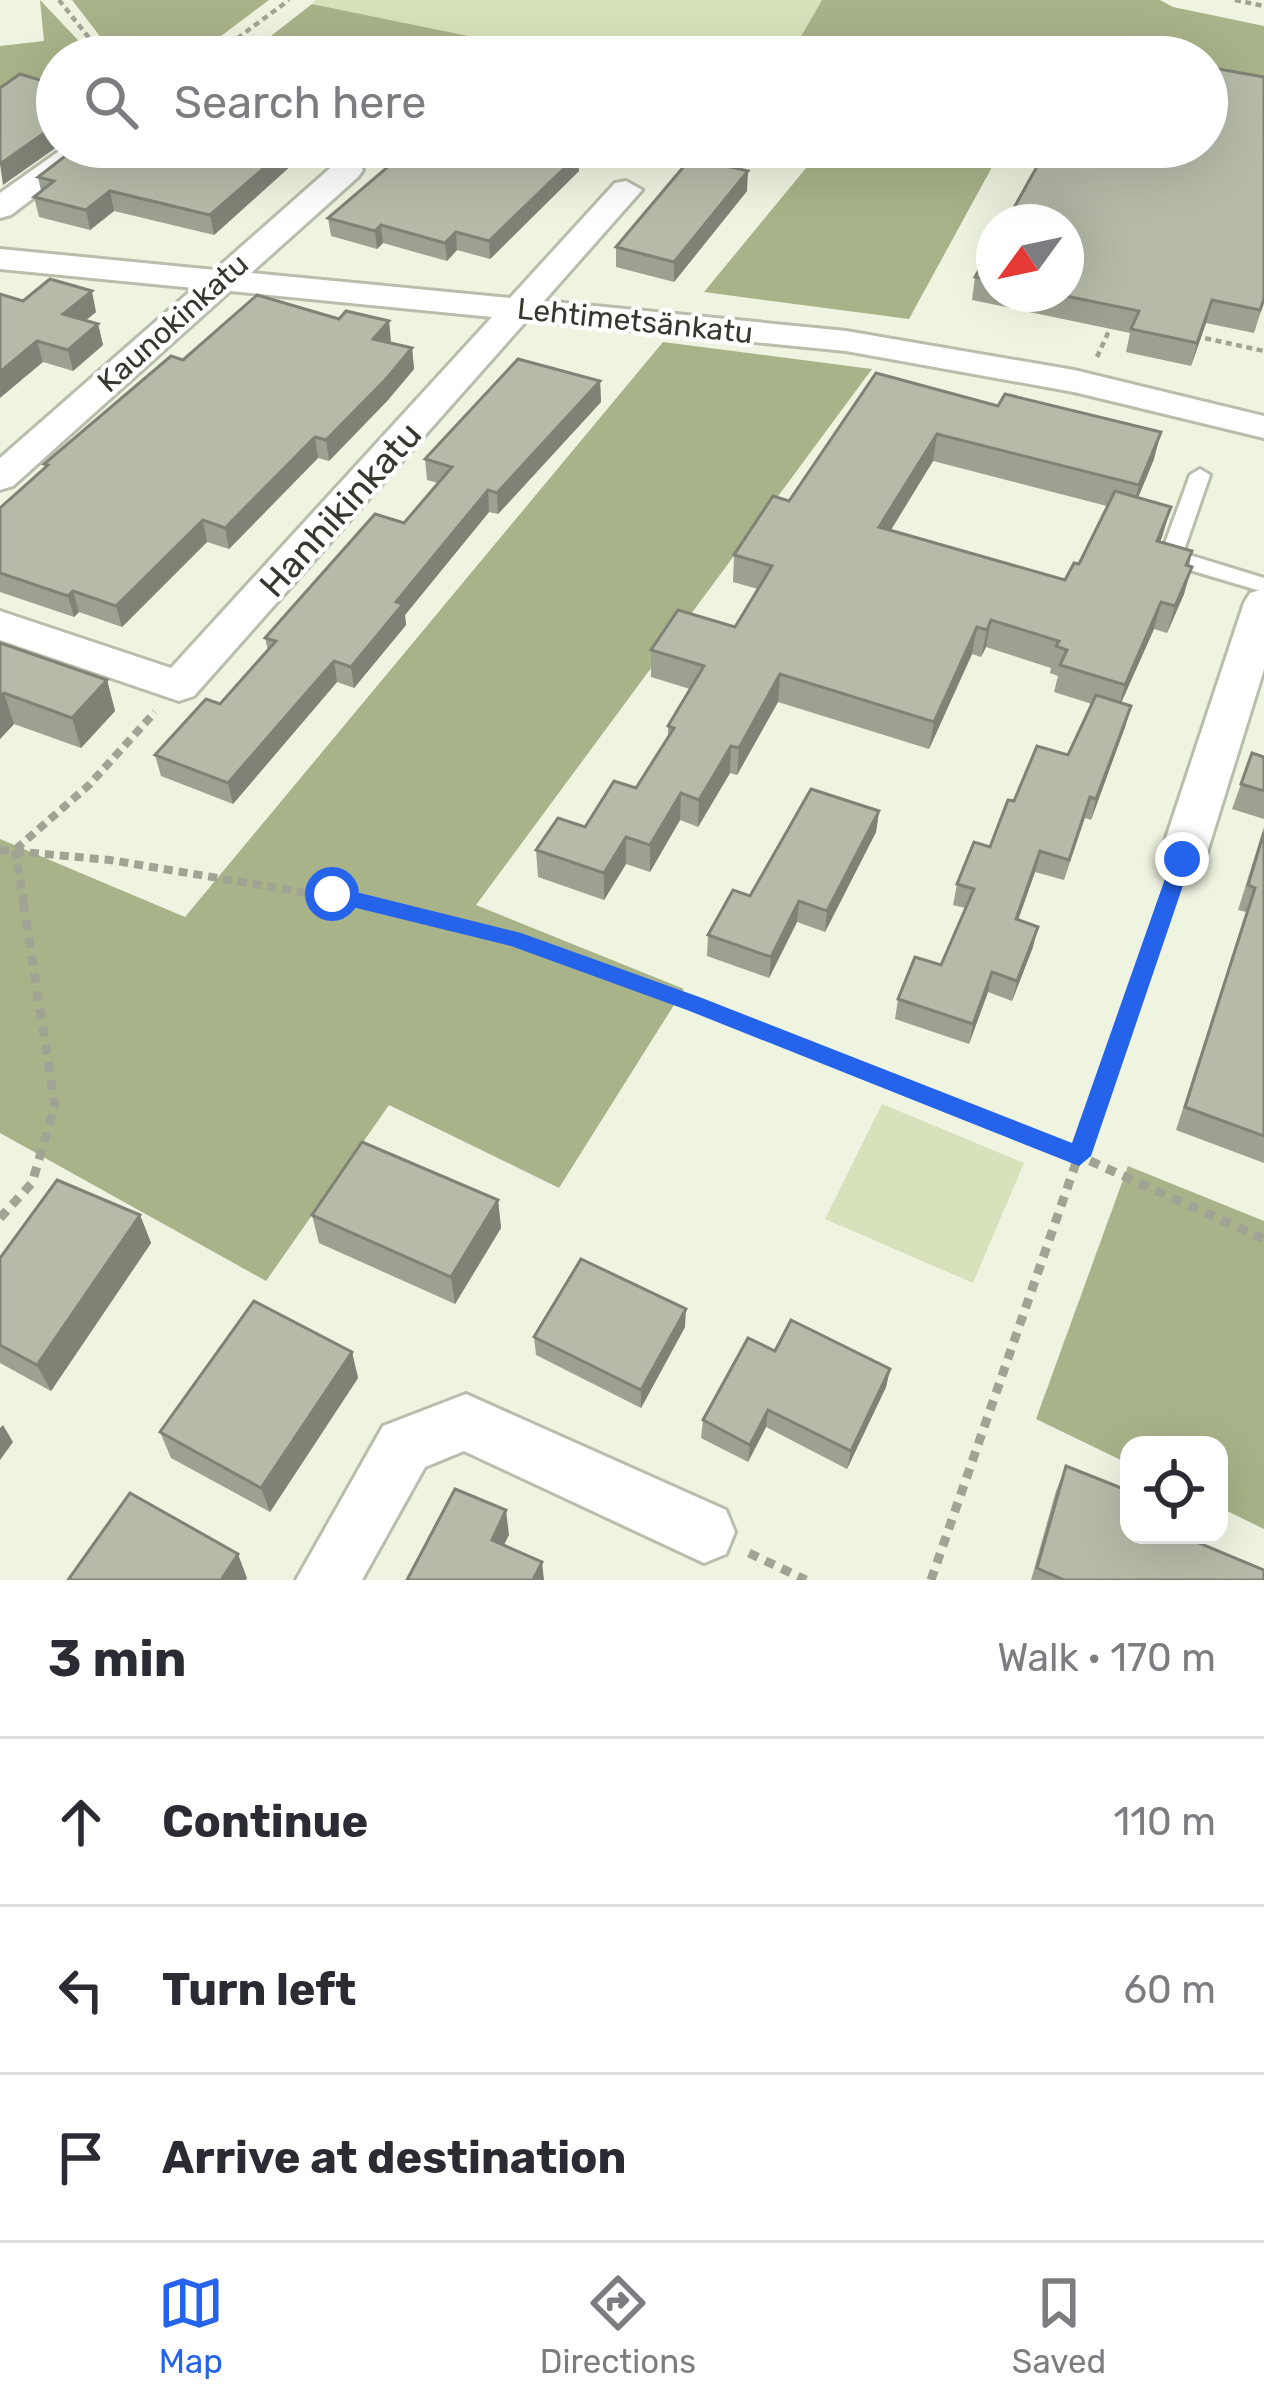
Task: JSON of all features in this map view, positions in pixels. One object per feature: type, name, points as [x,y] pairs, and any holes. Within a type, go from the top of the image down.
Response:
[{"type":"street","points":[[0,208],[56,168]]},
{"type":"street","name":"Kaunokinkatu","points":[[0,478],[347,170]]},
{"type":"street","name":"Hanhikinkatu","points":[[179,686],[626,190]]},
{"type":"street","name":"Lehtimetsänkatu","points":[[0,259],[846,341],[1074,381],[1264,427]]},
{"type":"street","points":[[1182,859],[1264,603]]},
{"type":"street","points":[[0,625],[179,686]]},
{"type":"street","points":[[327,1580],[404,1446],[466,1422],[704,1532]]},
{"type":"lane","points":[[1200,475],[1171,557],[1264,585]]},
{"type":"path","points":[[59,0],[87,36]]},
{"type":"path","points":[[246,36],[289,0]]},
{"type":"path","points":[[1234,0],[1264,6]]},
{"type":"path","points":[[1092,366],[1114,319]]},
{"type":"path","points":[[1179,332],[1264,351]]},
{"type":"path","points":[[15,850],[89,784],[179,686]]},
{"type":"path","points":[[0,850],[332,894],[514,939],[695,1004],[1079,1156],[1264,1239]]},
{"type":"path","points":[[0,1218],[32,1183],[55,1105],[15,850]]},
{"type":"path","points":[[931,1580],[1182,859]]},
{"type":"path","points":[[704,1532],[806,1580]]},
{"type":"green space","points":[[40,0],[74,36],[44,36]]},
{"type":"green space","points":[[72,0],[269,0],[221,36],[100,36]]},
{"type":"green space","points":[[316,0],[822,0],[801,36],[468,36],[312,4]]},
{"type":"green space","points":[[822,0],[1160,0],[1173,7],[1264,26],[1264,86],[1228,80],[1228,36],[801,36]]},
{"type":"green space","points":[[312,4],[468,36],[271,36]]},
{"type":"green space","points":[[36,42],[36,78],[29,77],[0,97],[0,46]]},
{"type":"green space","points":[[806,168],[992,168],[909,319],[704,292]]},
{"type":"green space","points":[[663,342],[872,369],[476,905],[684,989],[559,1188],[389,1105],[266,1281],[0,1133],[0,839],[185,917]]},
{"type":"green space","points":[[882,1104],[1024,1163],[973,1283],[825,1219]]},
{"type":"green space","points":[[1128,1166],[1264,1221],[1264,1529],[1228,1511],[1228,1436],[1120,1436],[1120,1460],[1036,1419]]},
{"type":"building","points":[[1228,71],[1264,77],[1264,299],[1260,310],[1212,300],[1197,343],[1131,329],[1139,311],[1084,300],[1084,204],[1016,204],[1036,168],[1228,168]]},
{"type":"building","points":[[20,74],[36,79],[36,139],[0,164],[0,88]]},
{"type":"building","points":[[50,168],[264,168],[210,215],[110,191],[86,210],[34,197],[54,181],[38,177]]},
{"type":"building","points":[[386,168],[565,168],[489,241],[456,232],[445,243],[381,225],[375,231],[328,218]]},
{"type":"building","points":[[683,168],[748,171],[674,262],[616,247]]},
{"type":"building","points":[[50,279],[92,291],[63,314],[98,324],[68,350],[37,341],[0,372],[0,294],[23,301]]},
{"type":"building","points":[[257,295],[339,319],[346,311],[389,321],[373,339],[412,348],[326,440],[315,437],[225,528],[203,520],[116,606],[0,573],[0,508],[48,465],[44,464],[171,356],[183,360]]},
{"type":"building","points":[[518,359],[600,381],[497,493],[488,490],[396,602],[403,604],[351,667],[334,661],[228,783],[155,755],[206,699],[220,704],[276,641],[265,638],[375,514],[404,523],[452,467],[425,459]]},
{"type":"building","points":[[876,373],[998,406],[1005,394],[1161,432],[1139,485],[937,434],[879,527],[1065,580],[1074,563],[1079,564],[1115,491],[1171,507],[1157,541],[1192,551],[1186,565],[1192,567],[1175,606],[1161,602],[1125,685],[1060,665],[1067,650],[1056,646],[1059,641],[991,620],[987,630],[977,627],[934,722],[780,674],[739,748],[731,746],[699,800],[681,793],[650,845],[626,837],[604,873],[536,850],[558,818],[585,827],[614,781],[636,788],[674,728],[668,726],[704,666],[651,650],[678,610],[735,627],[772,566],[734,555],[773,496],[789,501]]},
{"type":"building","points":[[0,643],[107,680],[72,718],[4,693],[0,697]]},
{"type":"building","points":[[1096,695],[1131,706],[1096,799],[1090,797],[1069,860],[1040,851],[1016,919],[1038,927],[1017,981],[992,972],[973,1024],[898,999],[915,957],[941,965],[974,889],[957,884],[974,842],[990,847],[1037,746],[1068,755]]},
{"type":"building","points":[[1252,753],[1264,757],[1264,791],[1241,784]]},
{"type":"building","points":[[811,789],[879,811],[827,911],[799,901],[771,957],[708,935],[733,890],[750,896]]},
{"type":"building","points":[[1264,832],[1264,1136],[1185,1107],[1255,888],[1248,885]]},
{"type":"building","points":[[362,1142],[498,1200],[451,1277],[312,1215]]},
{"type":"building","points":[[57,1180],[140,1215],[37,1365],[0,1345],[0,1258]]},
{"type":"building","points":[[581,1259],[686,1309],[641,1390],[534,1337]]},
{"type":"building","points":[[254,1301],[352,1352],[261,1488],[160,1432]]},
{"type":"building","points":[[791,1320],[890,1369],[851,1451],[768,1410],[750,1445],[703,1420],[748,1338],[775,1351]]},
{"type":"building","points":[[1066,1466],[1120,1487],[1120,1544],[1202,1544],[1264,1570],[1264,1580],[1064,1580],[1037,1568]]},
{"type":"building","points":[[455,1489],[506,1510],[492,1540],[542,1562],[533,1580],[407,1580]]},
{"type":"building","points":[[130,1493],[238,1554],[221,1580],[68,1580]]},
{"type":"route","points":[[332,894],[514,939],[695,1004],[1079,1156],[1182,859]]}]
